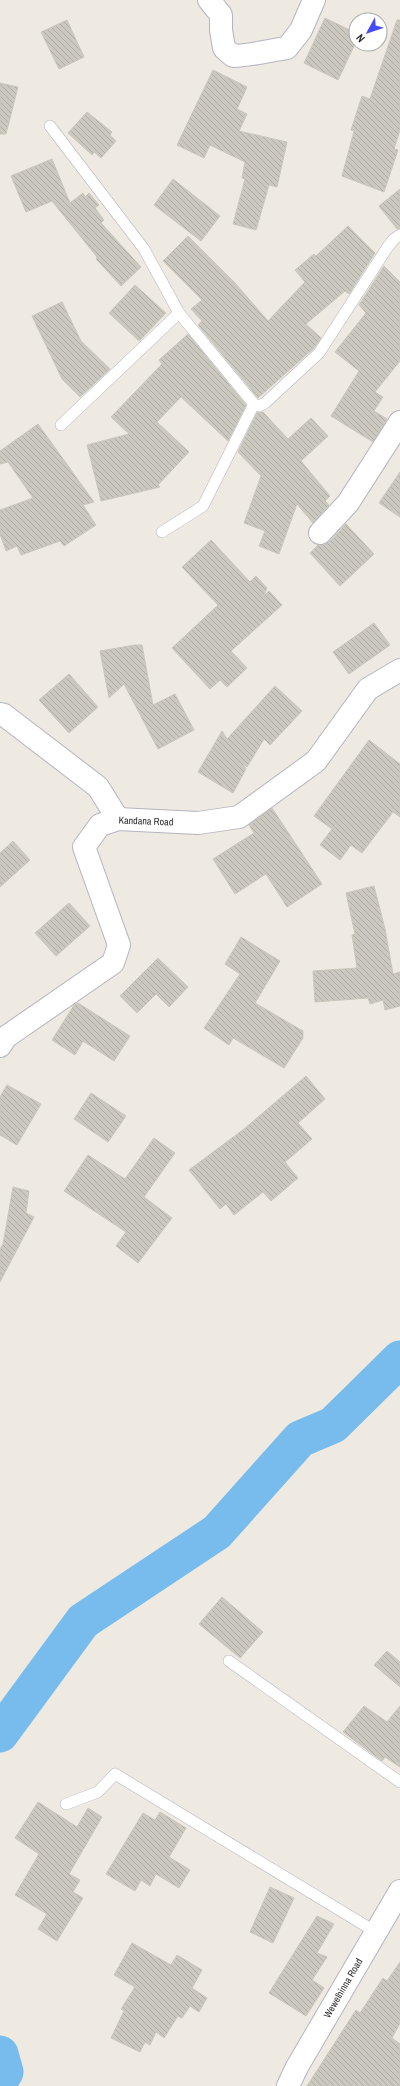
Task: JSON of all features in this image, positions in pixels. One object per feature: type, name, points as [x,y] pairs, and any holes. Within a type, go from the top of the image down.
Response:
[{"type":"street","points":[[209,0],[221,15],[221,30],[224,48],[233,56],[245,56],[256,52],[287,48],[301,30],[314,0]]},
{"type":"street","points":[[320,533],[348,503],[400,422]]},
{"type":"street","name":"Kandana Road","points":[[0,1046],[6,1037],[113,963],[119,945],[84,847],[100,825],[118,819],[198,823],[239,816],[316,761],[368,689],[400,670]]},
{"type":"street","points":[[0,714],[4,714],[98,787],[118,819]]},
{"type":"street","name":"Wewelhinna Road","points":[[288,2086],[297,2067],[400,1891]]},
{"type":"lane","points":[[50,126],[144,249],[179,313],[254,404],[259,406],[265,403],[319,352],[387,248],[394,239],[400,235]]},
{"type":"lane","points":[[61,425],[179,313]]},
{"type":"lane","points":[[162,532],[203,506],[254,404]]},
{"type":"lane","points":[[229,1661],[400,1782]]},
{"type":"lane","points":[[66,1804],[98,1792],[115,1774],[376,1932]]},
{"type":"building","points":[[325,18],[348,29],[348,52],[351,52],[338,80],[304,63]]},
{"type":"building","points":[[67,20],[84,57],[59,69],[41,32]]},
{"type":"building","points":[[397,20],[400,20],[400,130],[394,149],[398,150],[384,192],[342,176],[354,131],[351,130],[362,96],[370,99],[386,52],[388,52],[388,46]]},
{"type":"building","points":[[213,70],[247,87],[237,109],[247,114],[239,131],[287,142],[277,187],[269,185],[256,230],[233,224],[245,179],[242,178],[245,162],[210,145],[204,158],[177,145]]},
{"type":"building","points":[[0,83],[18,87],[6,134],[0,134]]},
{"type":"building","points":[[87,112],[112,132],[110,135],[116,141],[101,158],[94,152],[92,155],[68,133]]},
{"type":"building","points":[[52,159],[70,203],[83,193],[85,197],[89,193],[99,205],[95,208],[104,220],[101,223],[141,267],[121,286],[96,259],[97,257],[52,201],[26,212],[11,176]]},
{"type":"building","points":[[173,179],[220,216],[201,241],[154,205]]},
{"type":"building","points":[[400,189],[400,228],[397,229],[379,206]]},
{"type":"building","points":[[348,226],[375,253],[349,294],[345,291],[306,324],[321,338],[314,348],[258,398],[198,325],[202,321],[191,309],[202,300],[163,261],[188,236],[235,283],[268,321],[305,282],[295,270],[314,254],[316,256]]},
{"type":"building","points":[[384,266],[400,282],[400,361],[375,392],[383,397],[374,411],[387,419],[373,442],[331,416],[359,371],[335,352],[366,313],[359,305]]},
{"type":"building","points":[[135,285],[166,313],[139,341],[109,313]]},
{"type":"building","points":[[62,302],[81,341],[110,369],[80,397],[62,379],[32,316]]},
{"type":"building","points":[[188,334],[246,405],[228,441],[181,397],[157,422],[189,452],[158,485],[160,487],[101,501],[87,445],[129,434],[111,417],[162,364],[159,360]]},
{"type":"building","points":[[263,412],[288,439],[311,418],[328,436],[301,461],[330,496],[325,501],[329,505],[313,523],[297,504],[279,554],[259,546],[265,531],[244,523],[261,476],[238,452],[257,413]]},
{"type":"building","points":[[38,424],[94,502],[83,505],[96,525],[64,546],[60,541],[21,555],[17,546],[6,551],[0,534],[0,510],[33,498],[8,462],[0,464],[0,451]]},
{"type":"building","points":[[400,472],[400,517],[379,503]]},
{"type":"building","points":[[346,524],[374,554],[340,586],[310,553],[318,545],[324,545],[329,542]]},
{"type":"building","points":[[211,540],[250,582],[256,576],[267,588],[264,596],[269,591],[282,605],[231,651],[247,668],[227,687],[220,680],[210,689],[172,648],[218,605],[182,567]]},
{"type":"building","points":[[374,623],[390,645],[349,674],[333,652]]},
{"type":"building","points":[[142,645],[153,705],[175,694],[194,730],[158,749],[124,684],[109,698],[100,651]]},
{"type":"building","points":[[69,674],[98,707],[69,733],[39,700]]},
{"type":"building","points":[[275,686],[302,711],[270,745],[264,739],[247,767],[243,764],[246,769],[233,793],[198,772],[222,731],[227,739]]},
{"type":"building","points":[[369,740],[400,764],[400,817],[393,812],[362,853],[351,845],[340,860],[320,845],[332,829],[314,816]]},
{"type":"building","points":[[272,808],[322,884],[287,907],[266,874],[235,894],[213,859],[254,833],[249,825]]},
{"type":"building","points":[[13,841],[30,860],[0,887],[0,853]]},
{"type":"building","points":[[374,886],[385,929],[393,974],[400,972],[400,1006],[385,1010],[383,1000],[370,1004],[368,998],[315,1002],[313,971],[357,968],[352,935],[355,934],[346,893]]},
{"type":"building","points":[[69,903],[90,926],[56,956],[35,933]]},
{"type":"building","points":[[241,937],[280,961],[255,1003],[303,1031],[303,1038],[284,1068],[233,1038],[229,1045],[204,1028],[240,974],[225,964]]},
{"type":"building","points":[[158,958],[188,987],[169,1007],[156,994],[137,1013],[120,996]]},
{"type":"building","points":[[78,1003],[130,1036],[114,1061],[83,1041],[75,1055],[52,1040],[74,1005]]},
{"type":"building","points":[[306,1076],[325,1099],[298,1123],[312,1139],[285,1162],[298,1178],[271,1201],[263,1192],[234,1215],[226,1204],[220,1209],[189,1170],[244,1129]]},
{"type":"building","points":[[7,1085],[41,1104],[17,1145],[0,1135],[0,1097]]},
{"type":"building","points":[[91,1093],[126,1116],[108,1142],[74,1119]]},
{"type":"building","points":[[154,1138],[175,1153],[144,1197],[172,1218],[138,1263],[116,1246],[126,1232],[64,1191],[88,1155],[125,1179]]},
{"type":"building","points":[[13,1187],[29,1191],[26,1213],[34,1217],[0,1282],[0,1249],[3,1244]]},
{"type":"building","points":[[222,1597],[263,1632],[240,1658],[199,1624]]},
{"type":"building","points":[[387,1651],[400,1662],[400,1687],[374,1665]]},
{"type":"building","points":[[364,1706],[387,1722],[400,1706],[400,1767],[385,1757],[382,1761],[343,1732]]},
{"type":"building","points":[[38,1802],[77,1827],[88,1808],[102,1817],[69,1874],[80,1880],[73,1892],[83,1898],[57,1941],[38,1929],[47,1914],[15,1895],[39,1854],[15,1838]]},
{"type":"building","points":[[160,1812],[186,1828],[169,1857],[190,1870],[179,1888],[156,1874],[150,1886],[141,1880],[135,1891],[106,1874],[143,1813],[155,1820]]},
{"type":"building","points":[[270,1887],[294,1898],[273,1943],[250,1932]]},
{"type":"building","points":[[317,1916],[334,1924],[317,1953],[327,1957],[312,1980],[324,1988],[306,2016],[269,1993]]},
{"type":"building","points":[[132,1943],[171,1965],[177,1955],[202,1970],[192,1988],[207,1998],[199,2012],[190,2006],[182,2018],[178,2016],[164,2038],[156,2032],[150,2045],[145,2042],[140,2052],[111,2038],[124,2011],[121,2009],[135,1987],[114,1975]]},
{"type":"building","points":[[400,1962],[400,2023],[392,2038],[400,2044],[400,2086],[307,2086],[356,2010],[360,2013],[383,1978],[387,1981]]},
{"type":"waterway","points":[[0,1734],[83,1621],[217,1532],[300,1439],[333,1425],[400,1359]]},
{"type":"waterway","points":[[0,2054],[5,2072],[0,2080]]}]
